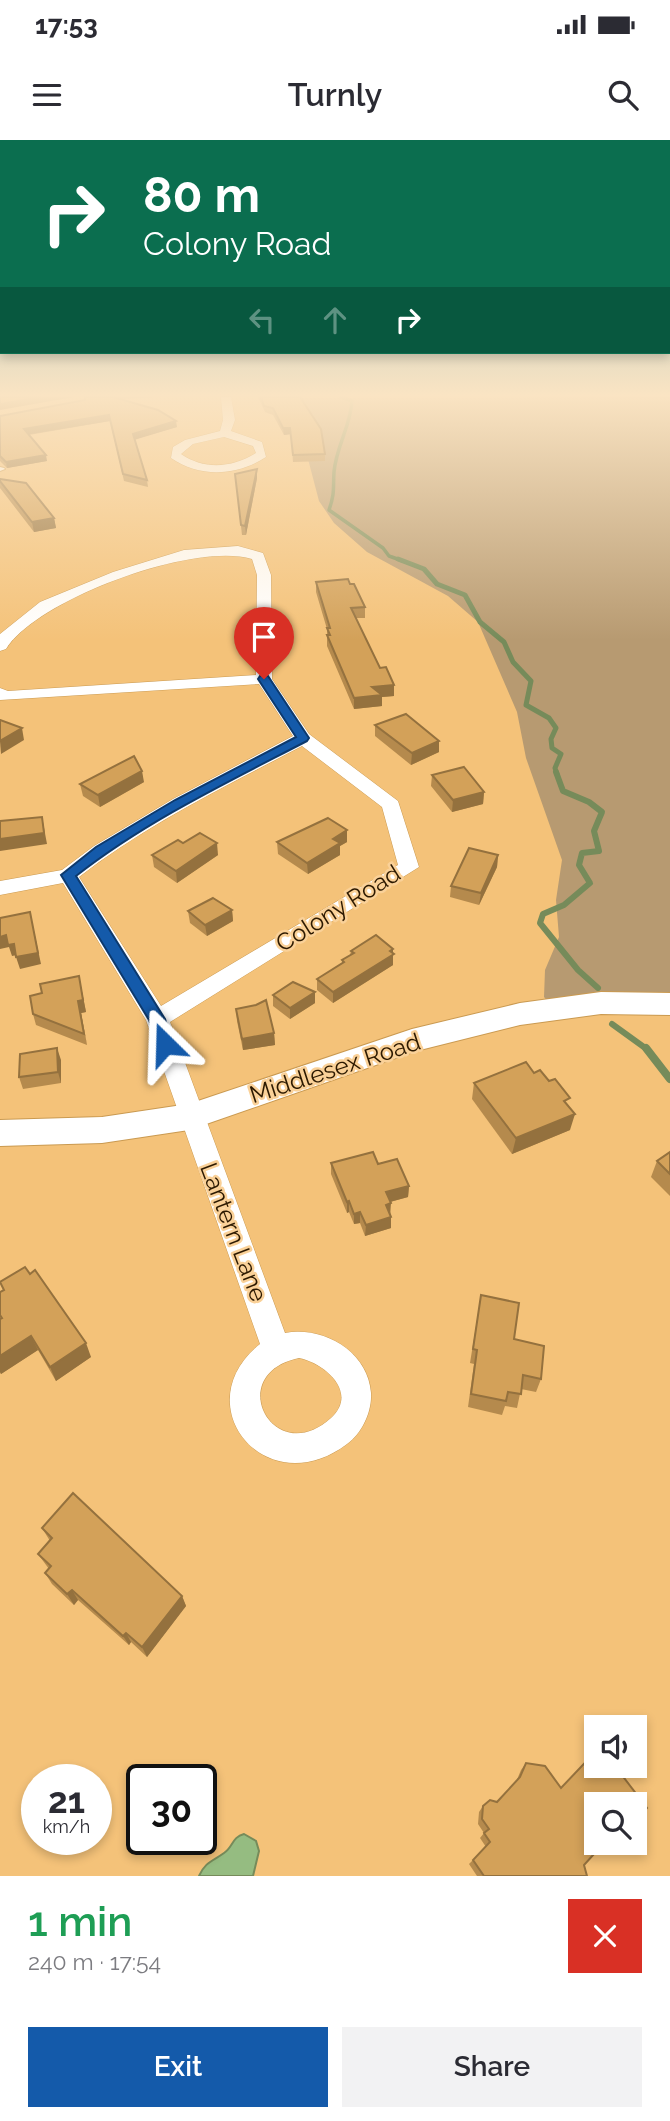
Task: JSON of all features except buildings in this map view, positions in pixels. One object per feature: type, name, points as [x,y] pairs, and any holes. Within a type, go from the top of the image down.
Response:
[{"type":"street","points":[[0,646],[3,639],[45,605],[106,580],[184,554],[238,550],[258,556],[264,575],[264,679],[4,696],[0,693]]},
{"type":"street","name":"Colony Road","points":[[157,1019],[409,867],[391,805],[303,738],[264,679]]},
{"type":"street","points":[[0,888],[68,875],[101,850],[180,803],[303,738]]},
{"type":"street","points":[[68,875],[157,1019],[189,1117]]},
{"type":"street","name":"Middlesex Road","points":[[0,1133],[102,1130],[189,1117],[412,1041],[520,1014],[601,1003],[670,1004]]},
{"type":"street","name":"Lantern Lane","points":[[189,1117],[276,1349]]},
{"type":"shaded area","points":[[313,478],[670,478],[670,1013],[555,1010],[544,997],[545,970],[559,937],[556,900],[562,860],[526,758],[517,712],[478,622],[448,596],[367,552],[334,523],[319,501]]},
{"type":"shaded area","points":[[244,1834],[256,1841],[259,1851],[253,1876],[199,1876],[207,1865],[227,1851],[237,1837]]},
{"type":"waterway","points":[[334,478],[329,510],[383,548],[389,556],[403,561]]},
{"type":"waterway","points":[[398,559],[424,569],[437,584],[465,595],[480,622],[504,642],[513,662],[531,681],[526,705],[549,718],[556,728],[551,739],[552,748],[561,754],[555,768],[557,774]]},
{"type":"waterway","points":[[556,772],[563,791],[589,802],[602,812],[594,831],[599,851],[582,853],[579,865],[590,883],[564,905],[543,914],[540,923],[578,970],[598,988]]},
{"type":"waterway","points":[[612,1024],[647,1049]]},
{"type":"waterway","points":[[647,1049],[670,1079]]},
{"type":"route","points":[[165,1044],[157,1019],[68,875],[101,850],[180,803],[303,738],[264,679]]}]
